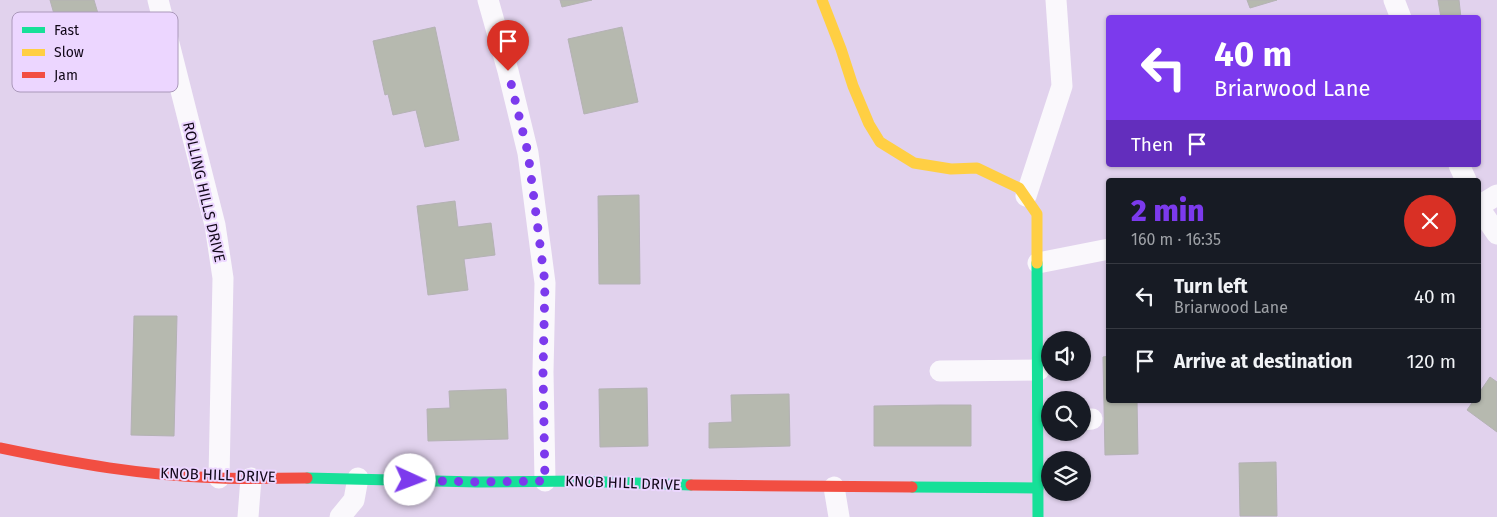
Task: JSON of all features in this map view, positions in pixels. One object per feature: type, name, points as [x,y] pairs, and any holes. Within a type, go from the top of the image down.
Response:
[{"type":"street","points":[[488,0],[528,153],[545,283],[543,372],[545,481]]},
{"type":"street","points":[[822,0],[853,86],[869,124],[880,142],[914,163],[951,169],[977,168],[1019,188],[1037,214],[1039,370],[1041,391]]},
{"type":"street","points":[[1026,196],[1062,86],[1056,0]]},
{"type":"street","points":[[1394,0],[1400,15]]},
{"type":"street","name":"ROLLING HILLS DRIVE","points":[[178,80],[214,225],[223,278],[219,478]]},
{"type":"street","points":[[1481,206],[1497,194]]},
{"type":"street","points":[[1481,210],[1497,234]]},
{"type":"street","points":[[1038,263],[1106,250]]},
{"type":"street","points":[[940,371],[1039,370]]},
{"type":"street","points":[[1038,517],[1038,488],[1042,441]]},
{"type":"street","name":"KNOB HILL DRIVE","points":[[0,448],[52,459],[152,473],[219,478],[358,478],[478,482],[577,481],[664,486],[1038,488]]},
{"type":"street","points":[[248,517],[251,478]]},
{"type":"street","points":[[340,517],[354,500],[358,478]]},
{"type":"street","points":[[834,487],[839,517]]},
{"type":"building","points":[[50,0],[94,0],[98,12],[53,12]]},
{"type":"building","points":[[560,0],[592,0],[562,7]]},
{"type":"building","points":[[1247,0],[1277,0],[1250,8]]},
{"type":"building","points":[[1438,0],[1459,0],[1461,15],[1440,15]]},
{"type":"building","points":[[435,27],[459,140],[425,147],[416,110],[393,115],[388,94],[385,95],[373,41]]},
{"type":"building","points":[[622,27],[638,102],[584,114],[568,39]]},
{"type":"building","points":[[639,195],[640,284],[599,284],[598,196]]},
{"type":"building","points":[[455,201],[458,227],[491,223],[495,255],[464,259],[468,290],[428,295],[417,206]]},
{"type":"building","points":[[134,316],[177,316],[174,436],[131,435]]},
{"type":"building","points":[[1106,356],[1106,403],[1137,403],[1138,454],[1105,455],[1103,357]]},
{"type":"building","points":[[1490,377],[1497,382],[1497,432],[1467,410],[1472,403],[1481,403],[1481,390]]},
{"type":"building","points":[[647,388],[648,446],[600,447],[599,389]]},
{"type":"building","points":[[506,389],[508,439],[428,441],[427,409],[450,408],[449,391]]},
{"type":"building","points":[[789,394],[790,446],[709,448],[709,423],[732,422],[731,395]]},
{"type":"building","points":[[971,405],[971,446],[874,446],[874,406]]},
{"type":"building","points":[[1276,462],[1277,516],[1240,516],[1239,463]]},
{"type":"traffic: fast","points":[[1037,263],[1038,517]]},
{"type":"traffic: fast","points":[[307,478],[478,482],[577,481],[691,485]]},
{"type":"traffic: fast","points":[[912,487],[1038,488]]},
{"type":"traffic: slow","points":[[822,0],[853,86],[869,124],[880,142],[914,163],[951,169],[977,168],[1019,188],[1037,214],[1037,263]]},
{"type":"traffic: jam","points":[[0,448],[82,464],[164,475],[230,478],[307,478]]},
{"type":"traffic: jam","points":[[691,485],[912,487]]},
{"type":"route","points":[[410,480],[545,481],[543,372],[545,283],[532,175],[508,71]]}]
